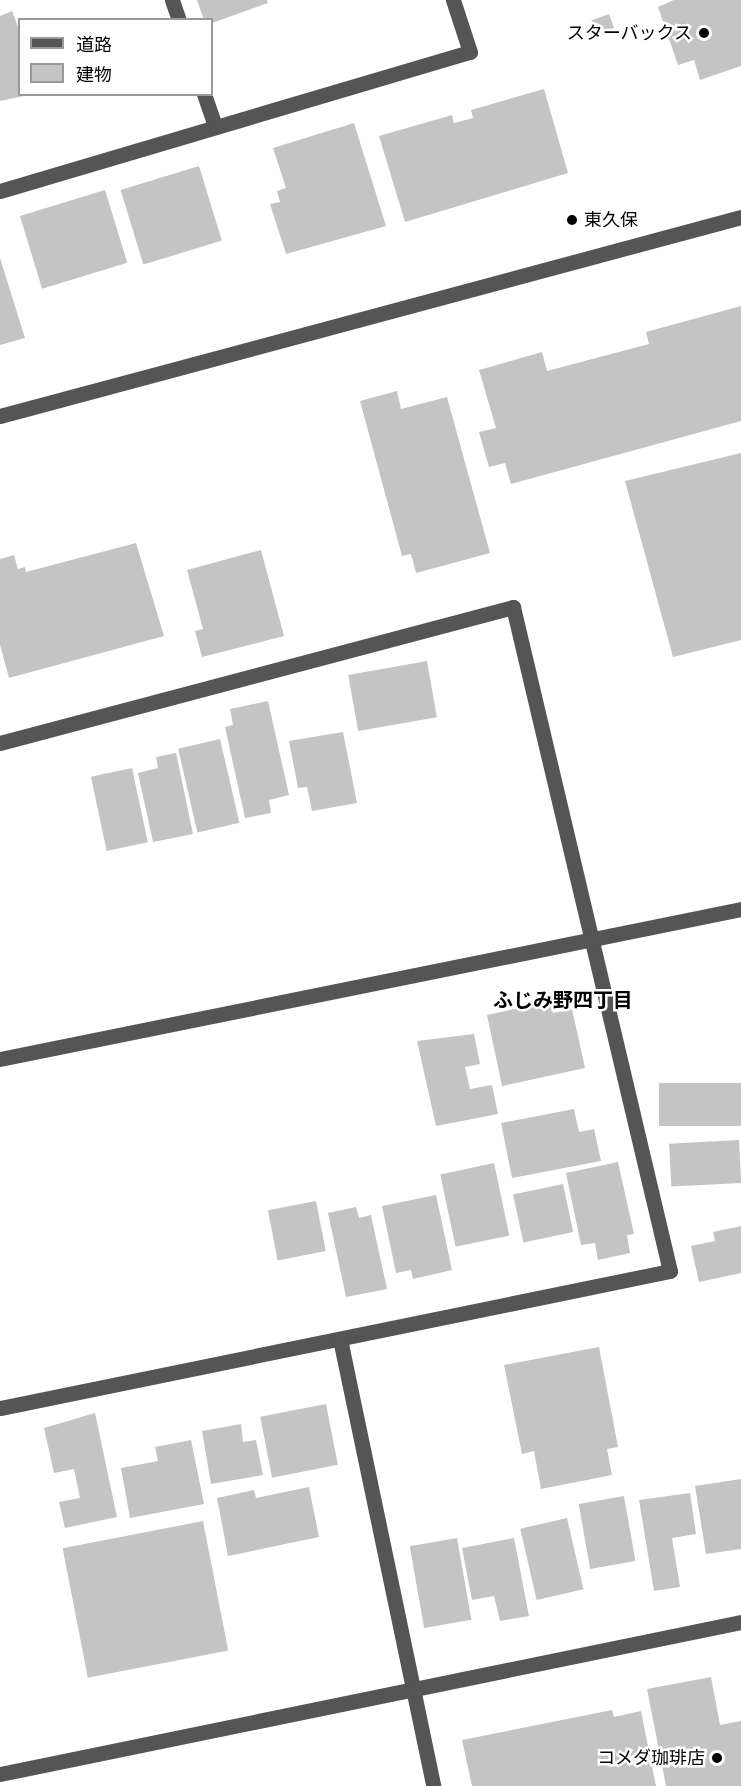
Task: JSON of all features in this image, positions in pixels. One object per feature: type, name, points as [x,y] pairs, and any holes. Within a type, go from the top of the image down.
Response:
[{"type":"street","points":[[172,0],[178,18]]},
{"type":"street","points":[[0,191],[470,52],[453,0]]},
{"type":"street","points":[[205,96],[215,126]]},
{"type":"street","points":[[0,416],[741,217]]},
{"type":"street","points":[[0,743],[513,607],[670,1271],[0,1408]]},
{"type":"street","points":[[0,1059],[741,909]]},
{"type":"street","points":[[340,1339],[434,1786]]},
{"type":"street","points":[[0,1774],[415,1691],[741,1622]]},
{"type":"building","points":[[197,0],[267,0],[268,3],[213,23],[213,18],[203,18]]},
{"type":"building","name":"スターバックス","points":[[674,0],[741,0],[741,66],[700,80],[694,60],[678,65],[658,7]]},
{"type":"building","points":[[12,11],[18,27],[18,96],[23,96],[0,101],[0,16]]},
{"type":"building","points":[[609,14],[614,28],[596,35],[591,20]]},
{"type":"building","points":[[544,89],[568,173],[405,222],[379,136],[452,115],[454,123],[473,118],[471,110]]},
{"type":"building","points":[[354,123],[386,226],[286,254],[270,204],[280,202],[277,191],[286,188],[273,148]]},
{"type":"building","points":[[199,166],[222,241],[143,265],[121,190]]},
{"type":"building","points":[[105,190],[127,263],[42,289],[20,216]]},
{"type":"building","points":[[0,258],[25,338],[0,345]]},
{"type":"building","points":[[741,306],[741,421],[511,484],[505,463],[489,467],[479,432],[496,428],[479,370],[542,352],[547,371],[649,344],[646,332]]},
{"type":"building","points":[[397,391],[401,409],[447,397],[490,553],[416,573],[411,554],[402,556],[360,401]]},
{"type":"building","points":[[741,453],[741,640],[673,657],[625,481]]},
{"type":"building","points":[[136,543],[164,636],[9,678],[0,645],[0,559],[14,555],[18,569],[25,567],[26,572]]},
{"type":"building","points":[[261,550],[284,636],[202,657],[195,631],[203,629],[187,570]]},
{"type":"building","points":[[427,661],[437,717],[358,731],[348,675]]},
{"type":"building","points":[[268,701],[289,795],[269,800],[271,813],[245,818],[225,727],[233,725],[230,709]]},
{"type":"building","points":[[343,732],[357,803],[312,811],[307,787],[298,788],[289,741]]},
{"type":"building","points":[[220,739],[239,823],[197,832],[178,749]]},
{"type":"building","points":[[176,753],[193,834],[153,842],[138,773],[158,768],[156,757]]},
{"type":"building","points":[[132,768],[148,842],[107,851],[91,777]]},
{"type":"building","points":[[550,1001],[553,1013],[572,1009],[585,1068],[502,1086],[487,1015]]},
{"type":"building","points":[[474,1034],[480,1064],[465,1067],[470,1089],[492,1085],[498,1114],[436,1126],[417,1041]]},
{"type":"building","points":[[659,1083],[741,1083],[741,1126],[659,1126]]},
{"type":"building","points":[[574,1109],[579,1132],[594,1129],[601,1161],[512,1178],[501,1123]]},
{"type":"building","points":[[739,1140],[741,1183],[671,1187],[669,1144]]},
{"type":"building","points":[[618,1162],[634,1234],[627,1235],[630,1253],[598,1260],[595,1243],[581,1245],[566,1173]]},
{"type":"building","points":[[494,1163],[509,1235],[456,1247],[440,1174]]},
{"type":"building","points":[[563,1184],[573,1232],[523,1243],[513,1195]]},
{"type":"building","points":[[436,1195],[452,1270],[413,1279],[411,1270],[396,1273],[382,1206]]},
{"type":"building","points":[[316,1201],[326,1251],[278,1260],[268,1210]]},
{"type":"building","points":[[356,1207],[359,1218],[371,1215],[387,1289],[346,1297],[328,1213]]},
{"type":"building","points":[[741,1226],[741,1273],[699,1282],[691,1246],[715,1241],[713,1232]]},
{"type":"building","points":[[599,1347],[618,1447],[607,1449],[612,1475],[541,1489],[534,1451],[522,1454],[504,1365]]},
{"type":"building","points":[[326,1404],[338,1465],[272,1478],[260,1417]]},
{"type":"building","points":[[95,1413],[117,1517],[65,1528],[59,1502],[80,1498],[74,1469],[54,1473],[44,1428]]},
{"type":"building","points":[[241,1424],[243,1442],[256,1440],[263,1475],[211,1484],[202,1431]]},
{"type":"building","points":[[191,1440],[204,1504],[130,1518],[121,1468],[158,1461],[155,1447]]},
{"type":"building","points":[[741,1479],[741,1549],[706,1554],[695,1486]]},
{"type":"building","points":[[309,1487],[319,1537],[228,1556],[217,1498],[254,1490],[256,1498]]},
{"type":"building","points":[[690,1493],[696,1534],[672,1538],[680,1587],[654,1591],[639,1500]]},
{"type":"building","points":[[624,1496],[635,1561],[590,1569],[579,1504]]},
{"type":"building","points":[[567,1518],[583,1589],[537,1600],[520,1529]]},
{"type":"building","points":[[203,1521],[228,1651],[88,1678],[63,1548]]},
{"type":"building","points":[[457,1538],[471,1620],[424,1628],[410,1546]]},
{"type":"building","points":[[514,1538],[529,1616],[500,1621],[494,1596],[472,1600],[462,1548]]},
{"type":"building","points":[[711,1677],[720,1725],[741,1721],[741,1786],[666,1786],[647,1689]]},
{"type":"building","points":[[612,1710],[614,1717],[641,1711],[656,1786],[472,1786],[462,1740]]},
{"type":"place","name":"スターバックス","points":[[704,33]]},
{"type":"place","name":"東久保","points":[[572,220]]},
{"type":"place","name":"コメダ珈琲店","points":[[717,1758]]},
{"type":"district","name":"ふじみ野四丁目","points":[[563,999]]}]
